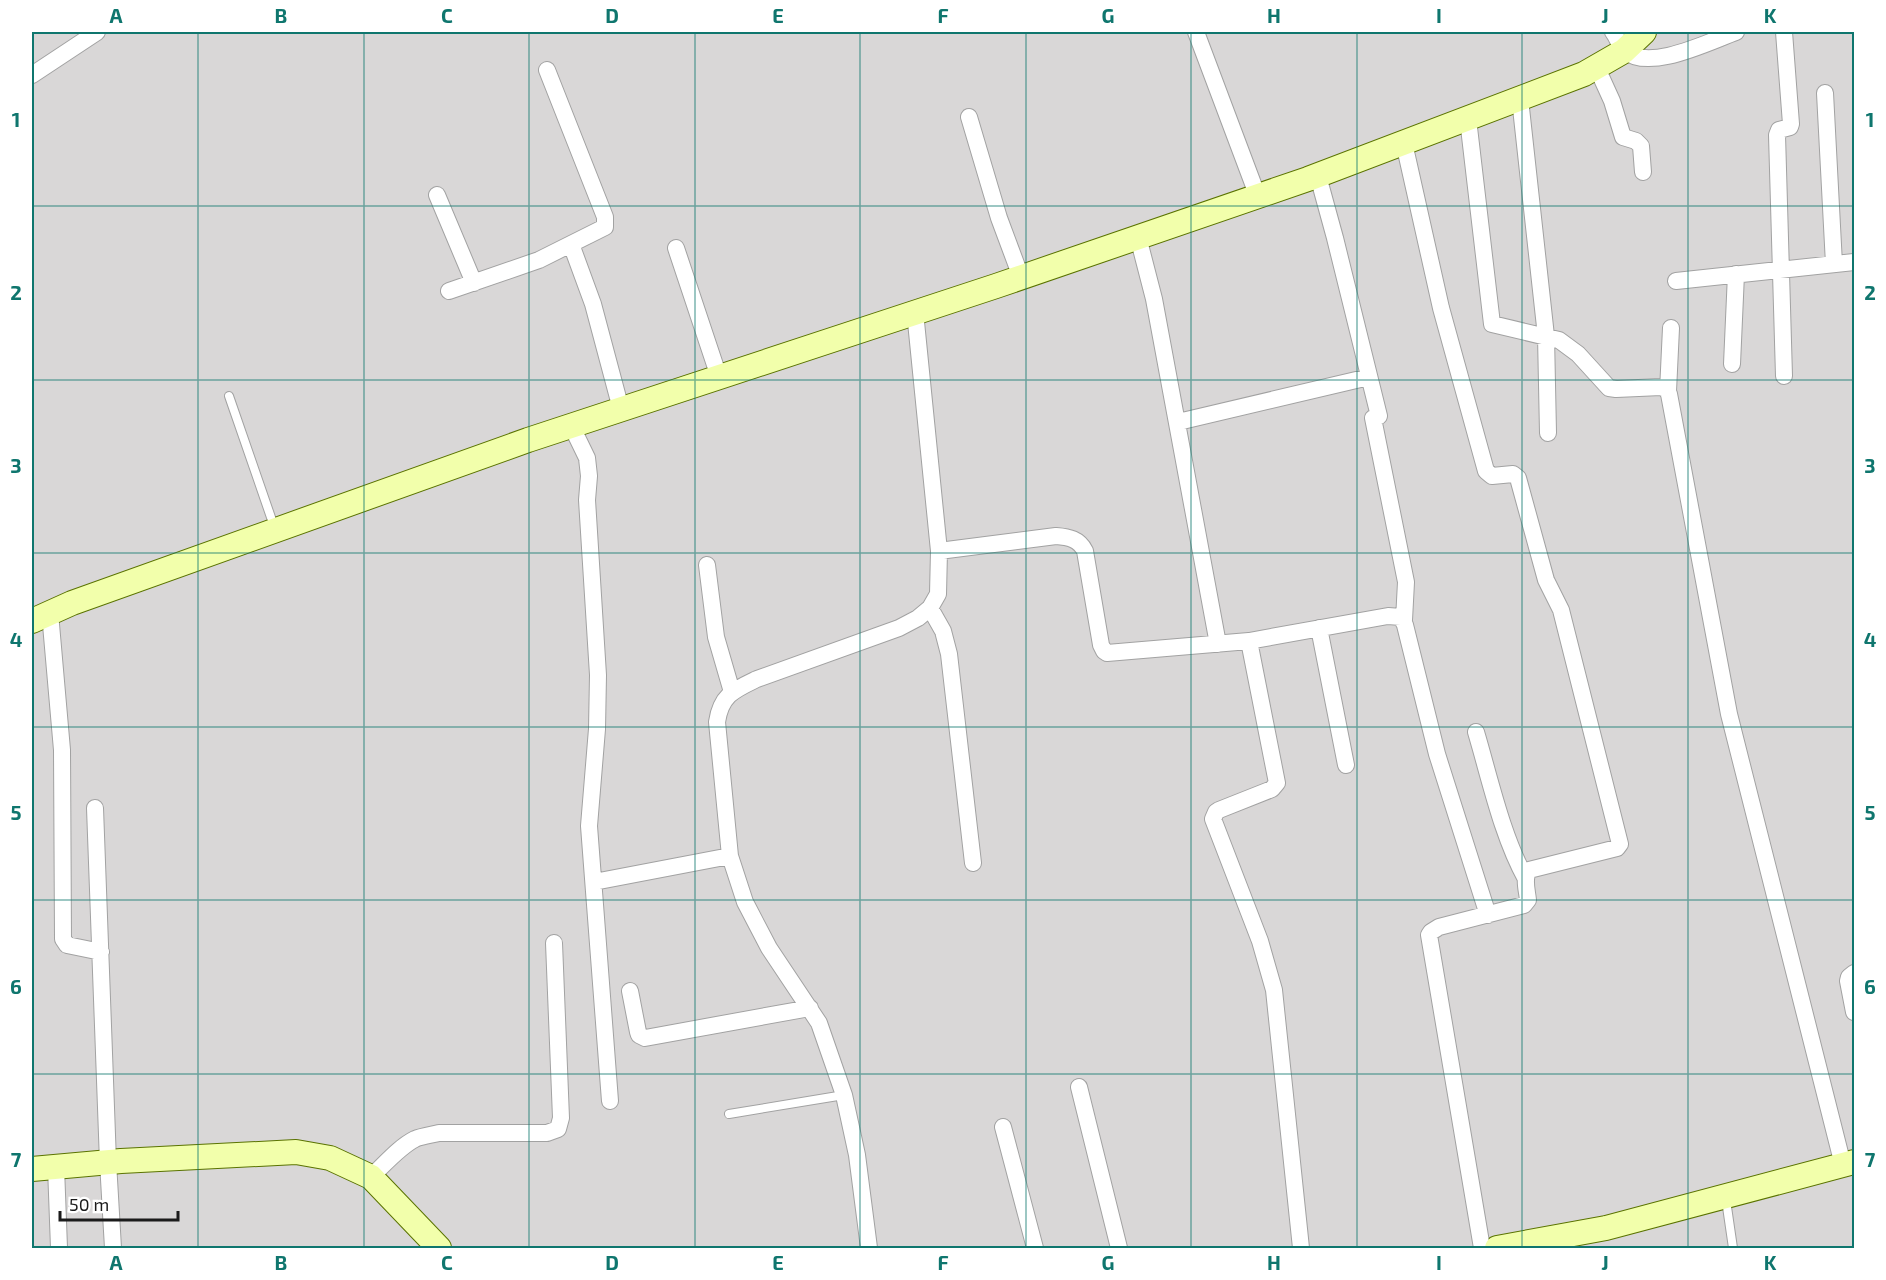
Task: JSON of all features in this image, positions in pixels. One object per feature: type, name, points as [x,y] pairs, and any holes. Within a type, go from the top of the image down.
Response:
[{"type":"street","points":[[32,75],[98,32]]},
{"type":"street","points":[[1196,32],[1258,197]]},
{"type":"street","points":[[101,952],[67,945],[63,939],[62,750],[41,617],[72,603],[571,425],[1021,277],[1318,176],[1597,68],[1619,41],[1644,32]]},
{"type":"street","points":[[1619,41],[1637,57],[1659,58],[1736,32]]},
{"type":"street","points":[[1784,32],[1791,126],[1779,130],[1777,135],[1784,376]]},
{"type":"street","points":[[1597,68],[1614,108],[1623,137],[1640,144],[1643,172]]},
{"type":"street","points":[[449,291],[539,260],[603,228],[605,220],[547,70]]},
{"type":"street","points":[[1825,93],[1834,264]]},
{"type":"street","points":[[1520,99],[1546,336],[1548,433]]},
{"type":"street","points":[[969,117],[999,218],[1021,277]]},
{"type":"street","points":[[1468,119],[1491,320],[1496,326],[1559,340],[1567,345],[1609,388],[1661,387],[1668,391]]},
{"type":"street","points":[[1404,143],[1441,308],[1486,471],[1490,476],[1513,474],[1518,478],[1546,580],[1561,610],[1620,842],[1617,848],[1533,868],[1528,871],[1526,879]]},
{"type":"street","points":[[1318,176],[1369,377],[1406,582],[1404,620],[1437,754],[1488,915]]},
{"type":"street","points":[[437,195],[474,283]]},
{"type":"street","points":[[1138,237],[1154,299],[1218,644]]},
{"type":"street","points":[[571,244],[593,304],[621,409]]},
{"type":"street","points":[[676,248],[719,376]]},
{"type":"street","points":[[1676,281],[1854,262]]},
{"type":"street","points":[[1732,364],[1736,274]]},
{"type":"street","points":[[869,1248],[857,1155],[844,1095],[819,1023],[769,948],[745,902],[730,856],[717,722],[724,699],[732,693],[757,679],[899,628],[918,618],[930,608],[938,594],[939,551],[915,312]]},
{"type":"street","points":[[1498,1248],[1606,1228],[1849,1164],[1729,714],[1668,391],[1671,328]]},
{"type":"street","points":[[1178,422],[1369,377]]},
{"type":"street","points":[[571,425],[587,458],[590,476],[587,500],[598,675],[597,729],[590,826],[610,1101]]},
{"type":"street","points":[[939,551],[1056,536],[1075,539],[1082,543],[1104,651],[1112,653],[1249,640],[1393,616],[1404,620]]},
{"type":"street","points":[[707,565],[716,637],[732,693]]},
{"type":"street","points":[[930,608],[943,631],[949,654],[973,863]]},
{"type":"street","points":[[1319,628],[1346,765]]},
{"type":"street","points":[[1249,640],[1277,783],[1272,789],[1219,810],[1213,819],[1260,941],[1275,990],[1301,1248]]},
{"type":"street","points":[[1476,732],[1509,842],[1526,879],[1528,900],[1526,903],[1488,915],[1439,927],[1429,935],[1482,1248]]},
{"type":"street","points":[[96,808],[113,1248]]},
{"type":"street","points":[[594,882],[730,856]]},
{"type":"street","points":[[371,1177],[406,1145],[427,1136],[439,1133],[547,1133],[558,1128],[561,1118],[554,943]]},
{"type":"street","points":[[1854,973],[1848,981],[1854,1012]]},
{"type":"street","points":[[630,991],[638,1032],[645,1038],[810,1008]]},
{"type":"street","points":[[1079,1087],[1119,1248]]},
{"type":"street","points":[[1003,1127],[1035,1248]]},
{"type":"street","points":[[32,1169],[108,1162],[296,1152],[330,1158],[371,1177],[439,1248]]},
{"type":"street","points":[[56,1167],[59,1248]]},
{"type":"lane","points":[[229,396],[275,530]]},
{"type":"lane","points":[[729,1114],[844,1095]]},
{"type":"lane","points":[[1725,1196],[1732,1248]]},
{"type":"shaded area","points":[[32,32],[1854,32],[1854,1248],[32,1248]]}]
